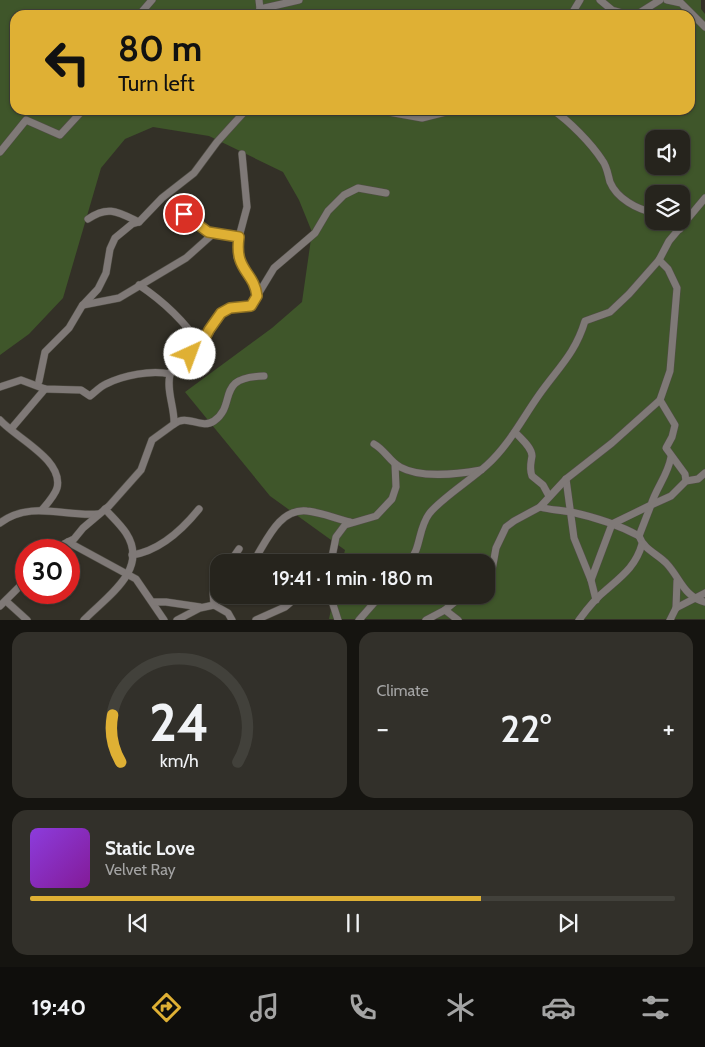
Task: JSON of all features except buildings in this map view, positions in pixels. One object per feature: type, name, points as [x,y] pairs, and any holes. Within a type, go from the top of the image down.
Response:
[{"type":"street","points":[[143,10],[152,0]]},
{"type":"street","points":[[265,10],[298,0]]},
{"type":"street","points":[[600,0],[612,10]]},
{"type":"street","points":[[644,10],[660,0]]},
{"type":"street","points":[[666,0],[681,3],[688,10]]},
{"type":"street","points":[[695,17],[705,27]]},
{"type":"street","points":[[0,152],[26,120],[60,135],[78,115]]},
{"type":"street","points":[[39,381],[45,352],[69,328],[82,306],[98,289],[106,273],[109,255],[116,238],[132,224],[139,222],[162,198],[194,173],[217,142],[241,115]]},
{"type":"street","points":[[405,115],[422,118],[434,115]]},
{"type":"street","points":[[561,115],[604,162],[616,192],[636,207],[645,210]]},
{"type":"street","points":[[242,154],[247,207],[239,237],[237,257],[255,288],[257,296]]},
{"type":"street","points":[[174,424],[176,415],[170,374],[182,360],[201,346],[221,313],[230,308],[251,306],[274,268],[315,233],[328,211],[344,195],[358,188],[386,193]]},
{"type":"street","points":[[690,217],[705,198]]},
{"type":"street","points":[[88,219],[101,210],[118,212],[139,222]]},
{"type":"street","points":[[184,214],[198,226],[214,233],[239,237]]},
{"type":"street","points":[[415,554],[422,528],[429,513],[481,470],[505,446],[578,342],[585,321],[610,312],[659,260],[669,241],[679,230]]},
{"type":"street","points":[[82,306],[120,298],[186,258],[214,233]]},
{"type":"street","points":[[495,554],[506,528],[514,521],[540,507],[566,480],[612,443],[660,400],[670,371],[677,288],[668,270],[659,260]]},
{"type":"street","points":[[139,285],[166,306],[192,332],[201,346]]},
{"type":"street","points":[[0,387],[21,380],[45,389],[81,390],[90,396],[105,384],[136,375],[159,372],[170,374]]},
{"type":"street","points":[[71,539],[105,509],[141,470],[152,440],[179,420],[186,419],[203,424],[212,422],[222,413],[228,394],[238,381],[244,377],[264,376]]},
{"type":"street","points":[[11,429],[45,389]]},
{"type":"street","points":[[660,400],[675,425],[672,437],[666,448],[682,469],[686,482]]},
{"type":"street","points":[[0,420],[46,458],[57,474],[57,489],[42,510]]},
{"type":"street","points":[[515,432],[529,448],[532,455],[530,462],[532,476],[546,489],[549,496]]},
{"type":"street","points":[[374,444],[386,451],[395,464],[404,469],[439,475],[481,470]]},
{"type":"street","points":[[671,457],[669,467],[658,486],[639,536],[642,544],[667,564],[677,582],[695,600],[705,602]]},
{"type":"street","points":[[333,554],[336,537],[345,525],[376,516],[392,499],[396,487],[395,464]]},
{"type":"street","points":[[591,580],[612,524],[618,519],[671,496],[686,482],[705,474]]},
{"type":"street","points":[[566,480],[574,538],[591,580],[596,600]]},
{"type":"street","points":[[540,507],[556,512],[570,512],[612,524],[639,536]]},
{"type":"street","points":[[84,620],[118,589],[129,574],[132,555],[127,535],[105,509]]},
{"type":"street","points":[[132,555],[157,547],[190,520],[199,509]]},
{"type":"street","points":[[0,522],[19,512],[42,510],[99,514]]},
{"type":"street","points":[[258,554],[274,528],[292,513],[298,511],[314,512],[350,522]]},
{"type":"street","points":[[579,620],[596,600],[631,567],[642,544]]},
{"type":"street","points":[[80,548],[136,579],[154,602],[164,620]]},
{"type":"street","points":[[235,554],[238,549]]},
{"type":"street","points":[[670,620],[676,608],[677,582]]},
{"type":"street","points":[[15,591],[3,604],[28,620]]},
{"type":"street","points":[[676,608],[695,600],[705,593]]},
{"type":"street","points":[[154,602],[166,602],[200,608]]},
{"type":"street","points":[[256,620],[288,604]]},
{"type":"street","points":[[333,604],[338,620]]},
{"type":"street","points":[[359,620],[373,604]]},
{"type":"street","points":[[426,620],[452,604]]},
{"type":"street","points":[[177,620],[200,608],[214,605],[228,613],[232,620]]},
{"type":"street","points":[[445,610],[458,620]]},
{"type":"green space","points":[[0,0],[701,0],[701,9],[705,14],[705,619],[329,619],[332,604],[495,604],[495,554],[344,554],[345,550],[270,496],[185,392],[272,328],[302,302],[312,232],[299,200],[283,172],[209,136],[153,127],[125,139],[101,168],[63,298],[29,334],[0,355]]},
{"type":"route","points":[[184,214],[208,232],[239,237],[237,257],[257,293],[256,299],[251,306],[230,308],[221,313],[201,346],[190,354]]}]
